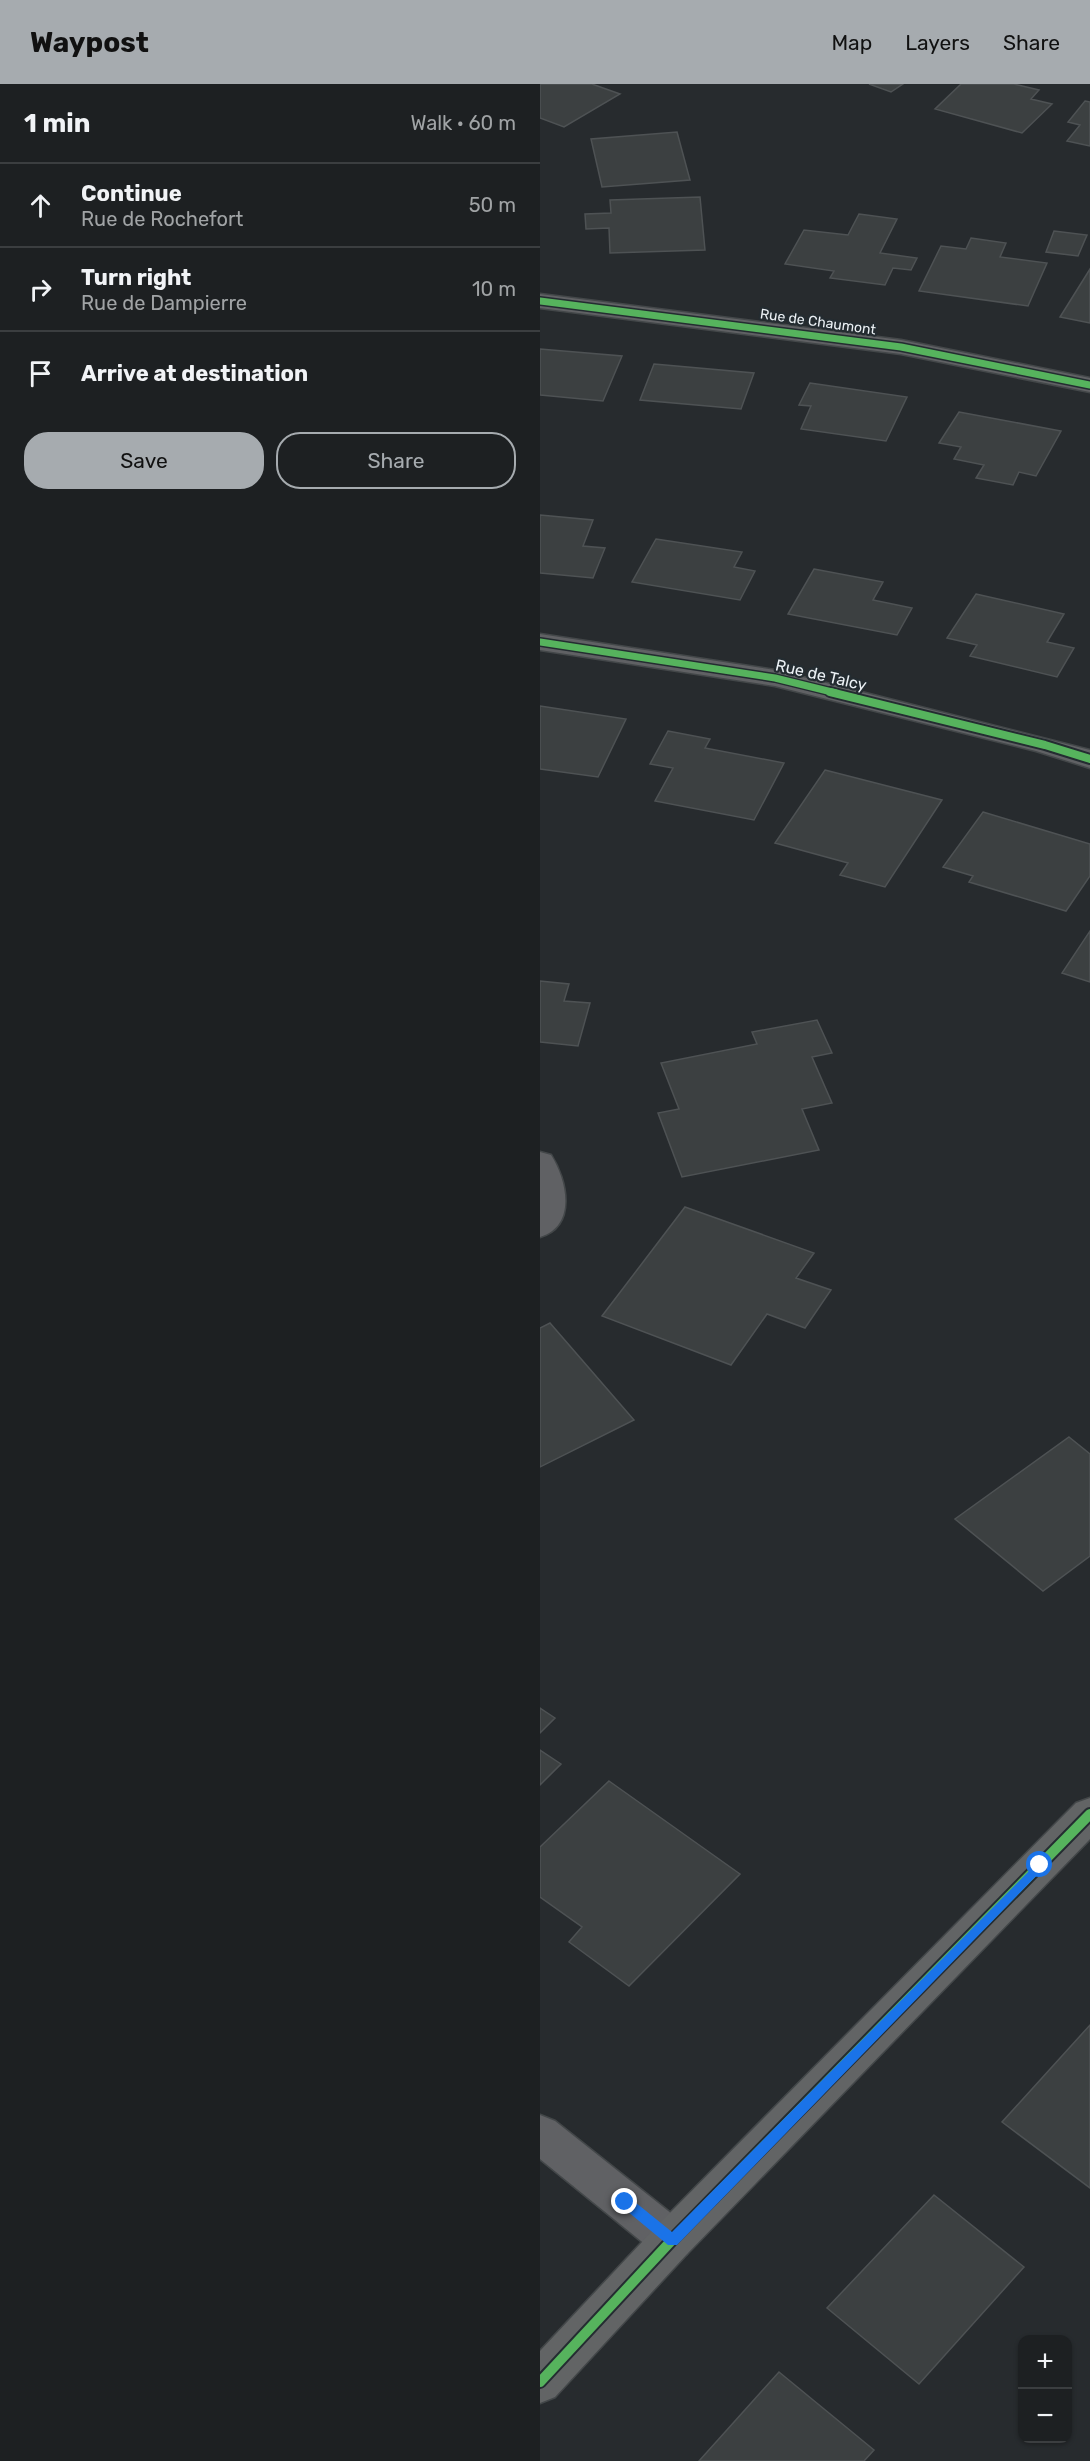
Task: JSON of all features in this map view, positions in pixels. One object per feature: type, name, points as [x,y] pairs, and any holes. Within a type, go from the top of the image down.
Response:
[{"type":"street","name":"Rue de Chaumont","points":[[540,301],[901,347],[1090,385]]},
{"type":"street","name":"Rue de Talcy","points":[[540,642],[775,678],[1045,745],[1090,759]]},
{"type":"street","points":[[540,1163],[548,1175],[551,1198],[540,1225]]},
{"type":"street","points":[[540,2382],[672,2241],[1090,1814]]},
{"type":"street","points":[[540,2134],[672,2241]]},
{"type":"building","points":[[540,84],[592,84],[620,94],[564,127],[540,118]]},
{"type":"building","points":[[869,84],[903,84],[891,92]]},
{"type":"building","points":[[961,84],[1014,84],[1039,90],[1031,99],[1052,104],[1022,133],[935,109]]},
{"type":"building","points":[[1085,101],[1090,102],[1090,146],[1067,141],[1080,125],[1068,122]]},
{"type":"building","points":[[677,132],[690,180],[602,187],[591,139]]},
{"type":"building","points":[[700,197],[705,250],[610,253],[609,228],[586,229],[585,214],[611,213],[610,200]]},
{"type":"building","points":[[859,214],[897,219],[880,253],[917,258],[911,270],[893,268],[885,285],[830,278],[834,271],[785,264],[804,230],[848,235]]},
{"type":"building","points":[[1054,231],[1087,235],[1078,256],[1046,252]]},
{"type":"building","points":[[971,238],[1006,243],[1000,257],[1047,263],[1028,306],[919,291],[941,246],[966,249]]},
{"type":"building","points":[[1090,269],[1090,323],[1060,317]]},
{"type":"building","points":[[540,349],[622,356],[603,401],[540,395]]},
{"type":"building","points":[[654,364],[754,373],[741,409],[640,400]]},
{"type":"building","points":[[810,383],[907,397],[886,441],[801,429],[811,406],[799,405]]},
{"type":"building","points":[[959,412],[1061,431],[1036,476],[1019,472],[1013,485],[976,478],[984,465],[954,459],[961,447],[939,443]]},
{"type":"building","points":[[540,515],[593,520],[583,546],[605,548],[593,578],[540,573]]},
{"type":"building","points":[[656,539],[742,552],[734,567],[755,571],[740,600],[632,582]]},
{"type":"building","points":[[814,569],[883,582],[873,600],[912,608],[897,635],[788,614]]},
{"type":"building","points":[[976,594],[1064,614],[1047,642],[1074,648],[1057,677],[970,656],[977,645],[947,638]]},
{"type":"building","points":[[540,706],[626,719],[598,777],[540,769]]},
{"type":"building","points":[[668,731],[710,739],[705,748],[784,763],[754,820],[655,801],[673,768],[650,764]]},
{"type":"building","points":[[825,770],[942,800],[885,887],[840,875],[848,863],[775,843]]},
{"type":"building","points":[[983,812],[1090,844],[1090,876],[1066,911],[969,882],[973,876],[943,867]]},
{"type":"building","points":[[1090,931],[1090,982],[1062,973]]},
{"type":"building","points":[[540,981],[569,984],[564,1001],[590,1003],[578,1046],[540,1042]]},
{"type":"building","points":[[817,1020],[832,1053],[812,1057],[832,1103],[802,1109],[819,1150],[682,1177],[658,1113],[679,1109],[661,1063],[757,1044],[752,1032]]},
{"type":"building","points":[[685,1207],[814,1253],[796,1278],[831,1290],[805,1328],[767,1314],[731,1365],[602,1316]]},
{"type":"building","points":[[550,1323],[634,1420],[540,1467],[540,1328]]},
{"type":"building","points":[[1069,1437],[1090,1454],[1090,1556],[1043,1591],[955,1519]]},
{"type":"building","points":[[540,1708],[555,1718],[540,1733]]},
{"type":"building","points":[[540,1750],[561,1764],[540,1785]]},
{"type":"building","points":[[609,1781],[740,1874],[629,1986],[569,1942],[582,1927],[540,1897],[540,1847]]},
{"type":"building","points":[[1090,2025],[1090,2188],[1002,2122]]},
{"type":"building","points":[[934,2195],[1024,2267],[919,2384],[827,2308]]},
{"type":"building","points":[[779,2372],[874,2450],[864,2461],[699,2461]]},
{"type":"cycle path","points":[[540,301],[901,347],[1090,385]]},
{"type":"cycle path","points":[[540,642],[775,678],[1045,745],[1090,759]]},
{"type":"cycle path","points":[[540,2382],[672,2240],[1090,1814]]},
{"type":"route","points":[[625,2202],[672,2241],[1040,1865]]}]
